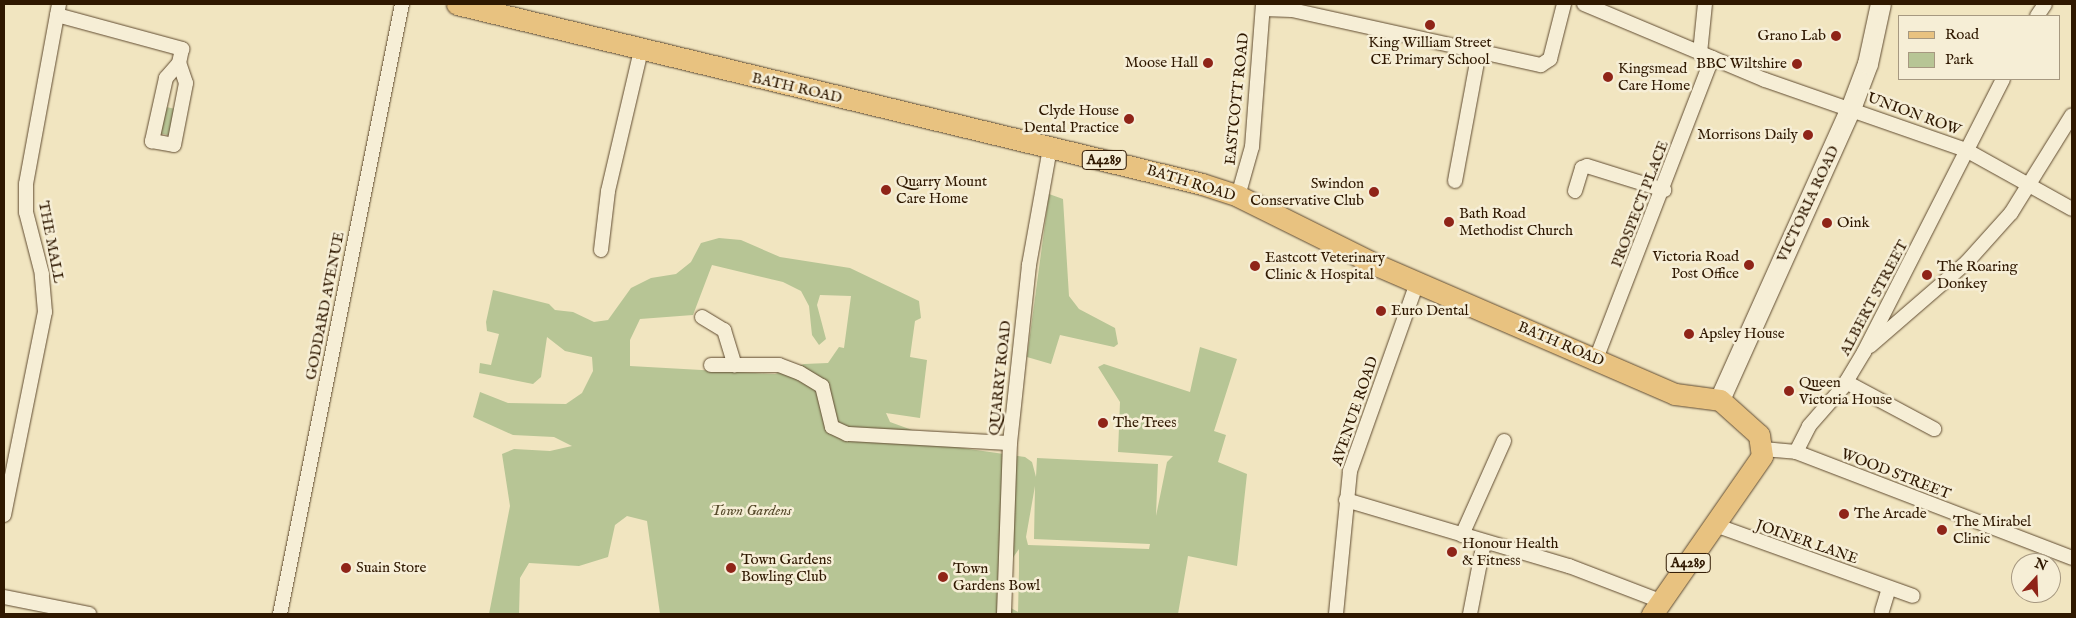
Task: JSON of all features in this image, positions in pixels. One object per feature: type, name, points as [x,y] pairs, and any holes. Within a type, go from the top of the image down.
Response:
[{"type":"main road","name":"BATH ROAD","points":[[458,4],[641,50],[1166,174],[1238,196],[1417,283],[1684,397],[1720,400]]},
{"type":"main road","points":[[1720,400],[1755,429],[1763,448]]},
{"type":"main road","name":"A4289","points":[[1656,608],[1715,525],[1763,448]]},
{"type":"street","name":"GODDARD AVENUE","points":[[280,614],[402,4]]},
{"type":"street","points":[[1263,6],[1292,10],[1545,64],[1564,4]]},
{"type":"street","points":[[1584,4],[1706,56],[1851,109]]},
{"type":"street","name":"PROSPECT PLACE","points":[[1596,359],[1664,190],[1706,56],[1705,4]]},
{"type":"street","name":"VICTORIA ROAD","points":[[1720,400],[1851,109],[1868,64],[1881,4]]},
{"type":"street","points":[[2039,15],[2045,4]]},
{"type":"street","name":"EASTCOTT ROAD","points":[[1238,196],[1252,147],[1263,6]]},
{"type":"street","points":[[58,9],[182,49],[179,63],[166,78],[152,141],[174,145],[186,83],[179,63]]},
{"type":"street","name":"THE MALL","points":[[4,515],[45,312],[42,274],[26,212],[26,184],[58,9]]},
{"type":"street","points":[[601,250],[608,191],[641,50]]},
{"type":"street","points":[[1455,181],[1479,51]]},
{"type":"street","name":"ALBERT STREET","points":[[1796,452],[1809,426],[1846,382],[1864,352],[1954,182],[1966,150],[2002,80]]},
{"type":"street","name":"UNION ROW","points":[[1851,109],[1966,150],[2072,209]]},
{"type":"street","points":[[1864,352],[1967,262],[2031,186],[2072,115]]},
{"type":"street","name":"QUARRY ROAD","points":[[1004,614],[1010,443],[1029,265],[1050,148]]},
{"type":"street","points":[[1575,191],[1582,168],[1587,166],[1664,190]]},
{"type":"street","name":"AVENUE ROAD","points":[[1336,614],[1350,470],[1417,283]]},
{"type":"street","points":[[702,318],[724,330],[735,365]]},
{"type":"street","points":[[711,365],[778,366],[813,380],[826,393],[830,422],[838,431],[1010,443]]},
{"type":"street","points":[[1846,382],[1934,429]]},
{"type":"street","points":[[1462,536],[1504,441]]},
{"type":"street","name":"WOOD STREET","points":[[1763,448],[1796,452],[2072,558]]},
{"type":"street","points":[[1346,500],[1462,536],[1569,566],[1656,608]]},
{"type":"street","name":"JOINER LANE","points":[[1715,525],[1913,596]]},
{"type":"street","points":[[1470,614],[1484,542]]},
{"type":"street","points":[[1882,611],[1889,588]]},
{"type":"street","points":[[4,597],[89,614]]},
{"type":"green space","points":[[166,107],[176,109],[171,135],[161,134]]},
{"type":"green space","points":[[1049,194],[1063,199],[1069,296],[1079,309],[1115,328],[1118,344],[1114,347],[1060,335],[1051,364],[1027,357]]},
{"type":"green space","name":"Town Gardens","points":[[719,238],[741,240],[780,257],[850,268],[919,301],[921,318],[915,321],[910,357],[927,360],[920,418],[886,413],[890,422],[962,448],[1025,457],[1032,462],[1036,477],[1037,458],[1158,464],[1156,516],[1167,462],[1173,456],[1118,452],[1120,402],[1098,367],[1104,364],[1190,392],[1200,347],[1237,359],[1214,431],[1226,435],[1218,462],[1247,474],[1237,566],[1188,556],[1178,614],[660,614],[647,521],[627,516],[615,525],[608,557],[579,566],[529,563],[520,578],[519,614],[489,614],[510,506],[502,454],[514,449],[550,451],[572,446],[554,437],[513,435],[473,417],[480,392],[508,403],[566,404],[582,393],[593,371],[592,357],[565,351],[547,337],[541,377],[533,384],[479,373],[480,363],[491,365],[499,334],[487,331],[486,322],[493,290],[549,304],[555,310],[573,312],[594,322],[608,320],[631,288],[651,278],[676,274],[691,262],[701,243]],"holes":[[[712,265],[783,282],[801,291],[809,306],[812,335],[819,345],[826,339],[817,305],[820,295],[851,296],[844,348],[839,347],[828,363],[804,364],[775,374],[630,366],[630,340],[640,319],[693,315]],[[1035,486],[1034,539],[1150,544],[1149,549],[1028,545],[1026,537]],[[1019,549],[1018,612],[1011,608],[1009,563]]]},
{"type":"place","name":"King William Street CE Primary School","points":[[1430,25]]},
{"type":"place","name":"Grano Lab","points":[[1836,36]]},
{"type":"place","name":"Moose Hall","points":[[1208,63]]},
{"type":"place","name":"BBC Wiltshire","points":[[1797,64]]},
{"type":"place","name":"Kingsmead Care Home","points":[[1608,77]]},
{"type":"place","name":"Clyde House Dental Practice","points":[[1129,119]]},
{"type":"place","name":"Morrisons Daily","points":[[1808,135]]},
{"type":"place","name":"Quarry Mount Care Home","points":[[886,190]]},
{"type":"place","name":"Swindon Conservative Club","points":[[1374,192]]},
{"type":"place","name":"Bath Road Methodist Church","points":[[1449,222]]},
{"type":"place","name":"Oink","points":[[1827,223]]},
{"type":"place","name":"Victoria Road Post Office","points":[[1749,265]]},
{"type":"place","name":"Eastcott Veterinary Clinic & Hospital","points":[[1255,266]]},
{"type":"place","name":"The Roaring Donkey","points":[[1927,275]]},
{"type":"place","name":"Euro Dental","points":[[1381,311]]},
{"type":"place","name":"Apsley House","points":[[1689,334]]},
{"type":"place","name":"Queen Victoria House","points":[[1789,391]]},
{"type":"place","name":"The Trees","points":[[1103,423]]},
{"type":"place","name":"The Arcade","points":[[1844,514]]},
{"type":"place","name":"The Mirabel Clinic","points":[[1942,530]]},
{"type":"place","name":"Honour Health & Fitness","points":[[1452,552]]},
{"type":"place","name":"Suain Store","points":[[346,568]]},
{"type":"place","name":"Town Gardens Bowling Club","points":[[731,568]]},
{"type":"place","name":"Town Gardens Bowl","points":[[943,577]]}]
